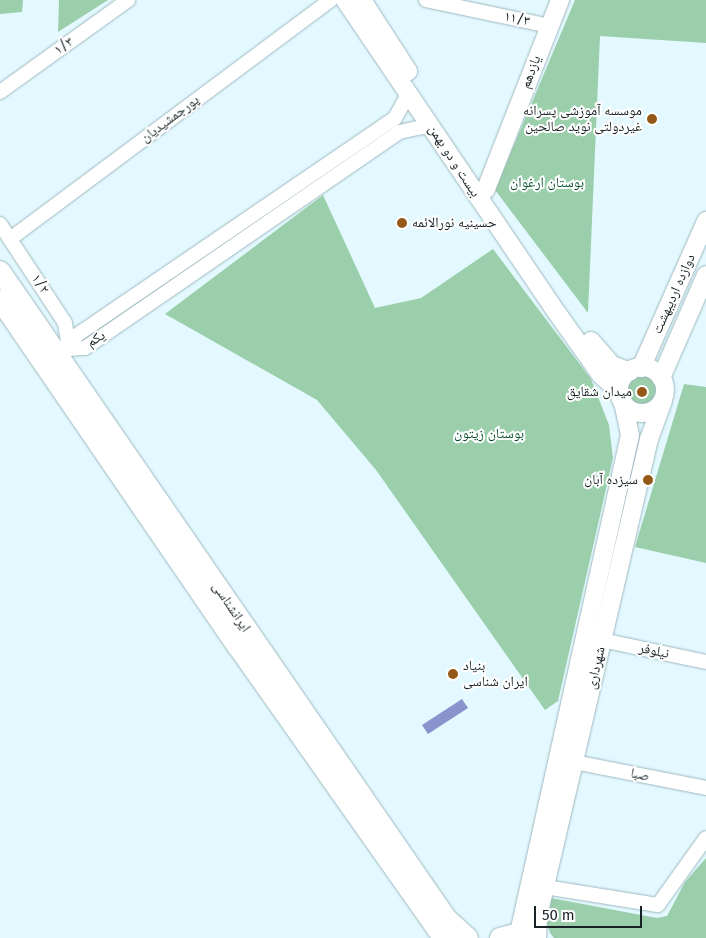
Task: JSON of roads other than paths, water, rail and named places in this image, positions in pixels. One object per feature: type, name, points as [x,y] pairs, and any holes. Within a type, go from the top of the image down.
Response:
[{"type":"main road","name":"ایرانشناسی","points":[[0,271],[443,938]]},
{"type":"main road","name":"ایرانشناسی","points":[[0,300],[57,357]]},
{"type":"main road","name":"ایرانشناسی","points":[[245,642],[447,919],[468,938]]},
{"type":"street","name":"۱/۳","points":[[0,92],[128,0]]},
{"type":"street","name":"پورجمشیدیان","points":[[10,239],[331,0]]},
{"type":"street","name":"بیست و دو بهمن","points":[[345,0],[431,126],[602,356],[620,370],[635,370]]},
{"type":"street","name":"بیست و دو بهمن","points":[[362,0],[482,193],[601,375],[622,397]]},
{"type":"street","name":"۱۱/۳","points":[[426,0],[549,26]]},
{"type":"street","name":"یازدهم","points":[[482,193],[560,0]]},
{"type":"street","name":"یکم","points":[[57,357],[74,337],[395,118],[409,93]]},
{"type":"street","name":"یکم","points":[[57,357],[85,348],[399,132],[431,126]]},
{"type":"street","name":"دوازده اردیبهشت","points":[[635,370],[706,221]]},
{"type":"street","name":"۱/۲","points":[[0,224],[65,322],[57,357]]},
{"type":"street","name":"دوازده اردیبهشت","points":[[661,378],[706,274]]},
{"type":"street","points":[[635,370],[656,372],[661,378],[665,389],[663,401],[651,411],[644,413],[629,409],[622,397],[624,377],[635,370]]},
{"type":"street","name":"شهرداری","points":[[594,638],[630,435],[622,397]]},
{"type":"street","name":"شهرداری","points":[[522,937],[537,885],[594,638],[649,439],[663,401]]},
{"type":"street","name":"نیلوفر","points":[[594,638],[706,662]]},
{"type":"street","name":"صبا","points":[[566,761],[706,788]]},
{"type":"street","points":[[537,885],[658,905],[706,838]]},
{"type":"water","points":[[462,699],[468,708],[428,734],[422,725]]},
{"type":"place","name":"موسسه آموزشی پسرانه غیردولتی نوید صالحین","points":[[652,119]]},
{"type":"place","name":"حسینیه نورالائمه","points":[[402,223]]},
{"type":"place","name":"میدان شقایق","points":[[642,392]]},
{"type":"place","name":"سیزده آبان","points":[[648,480]]},
{"type":"place","name":"بنیاد ایران شناسی","points":[[453,674]]},
{"type":"park label","name":"بوستان ارغوان","points":[[547,183]]},
{"type":"park label","name":"بوستان زیتون","points":[[489,434]]}]
